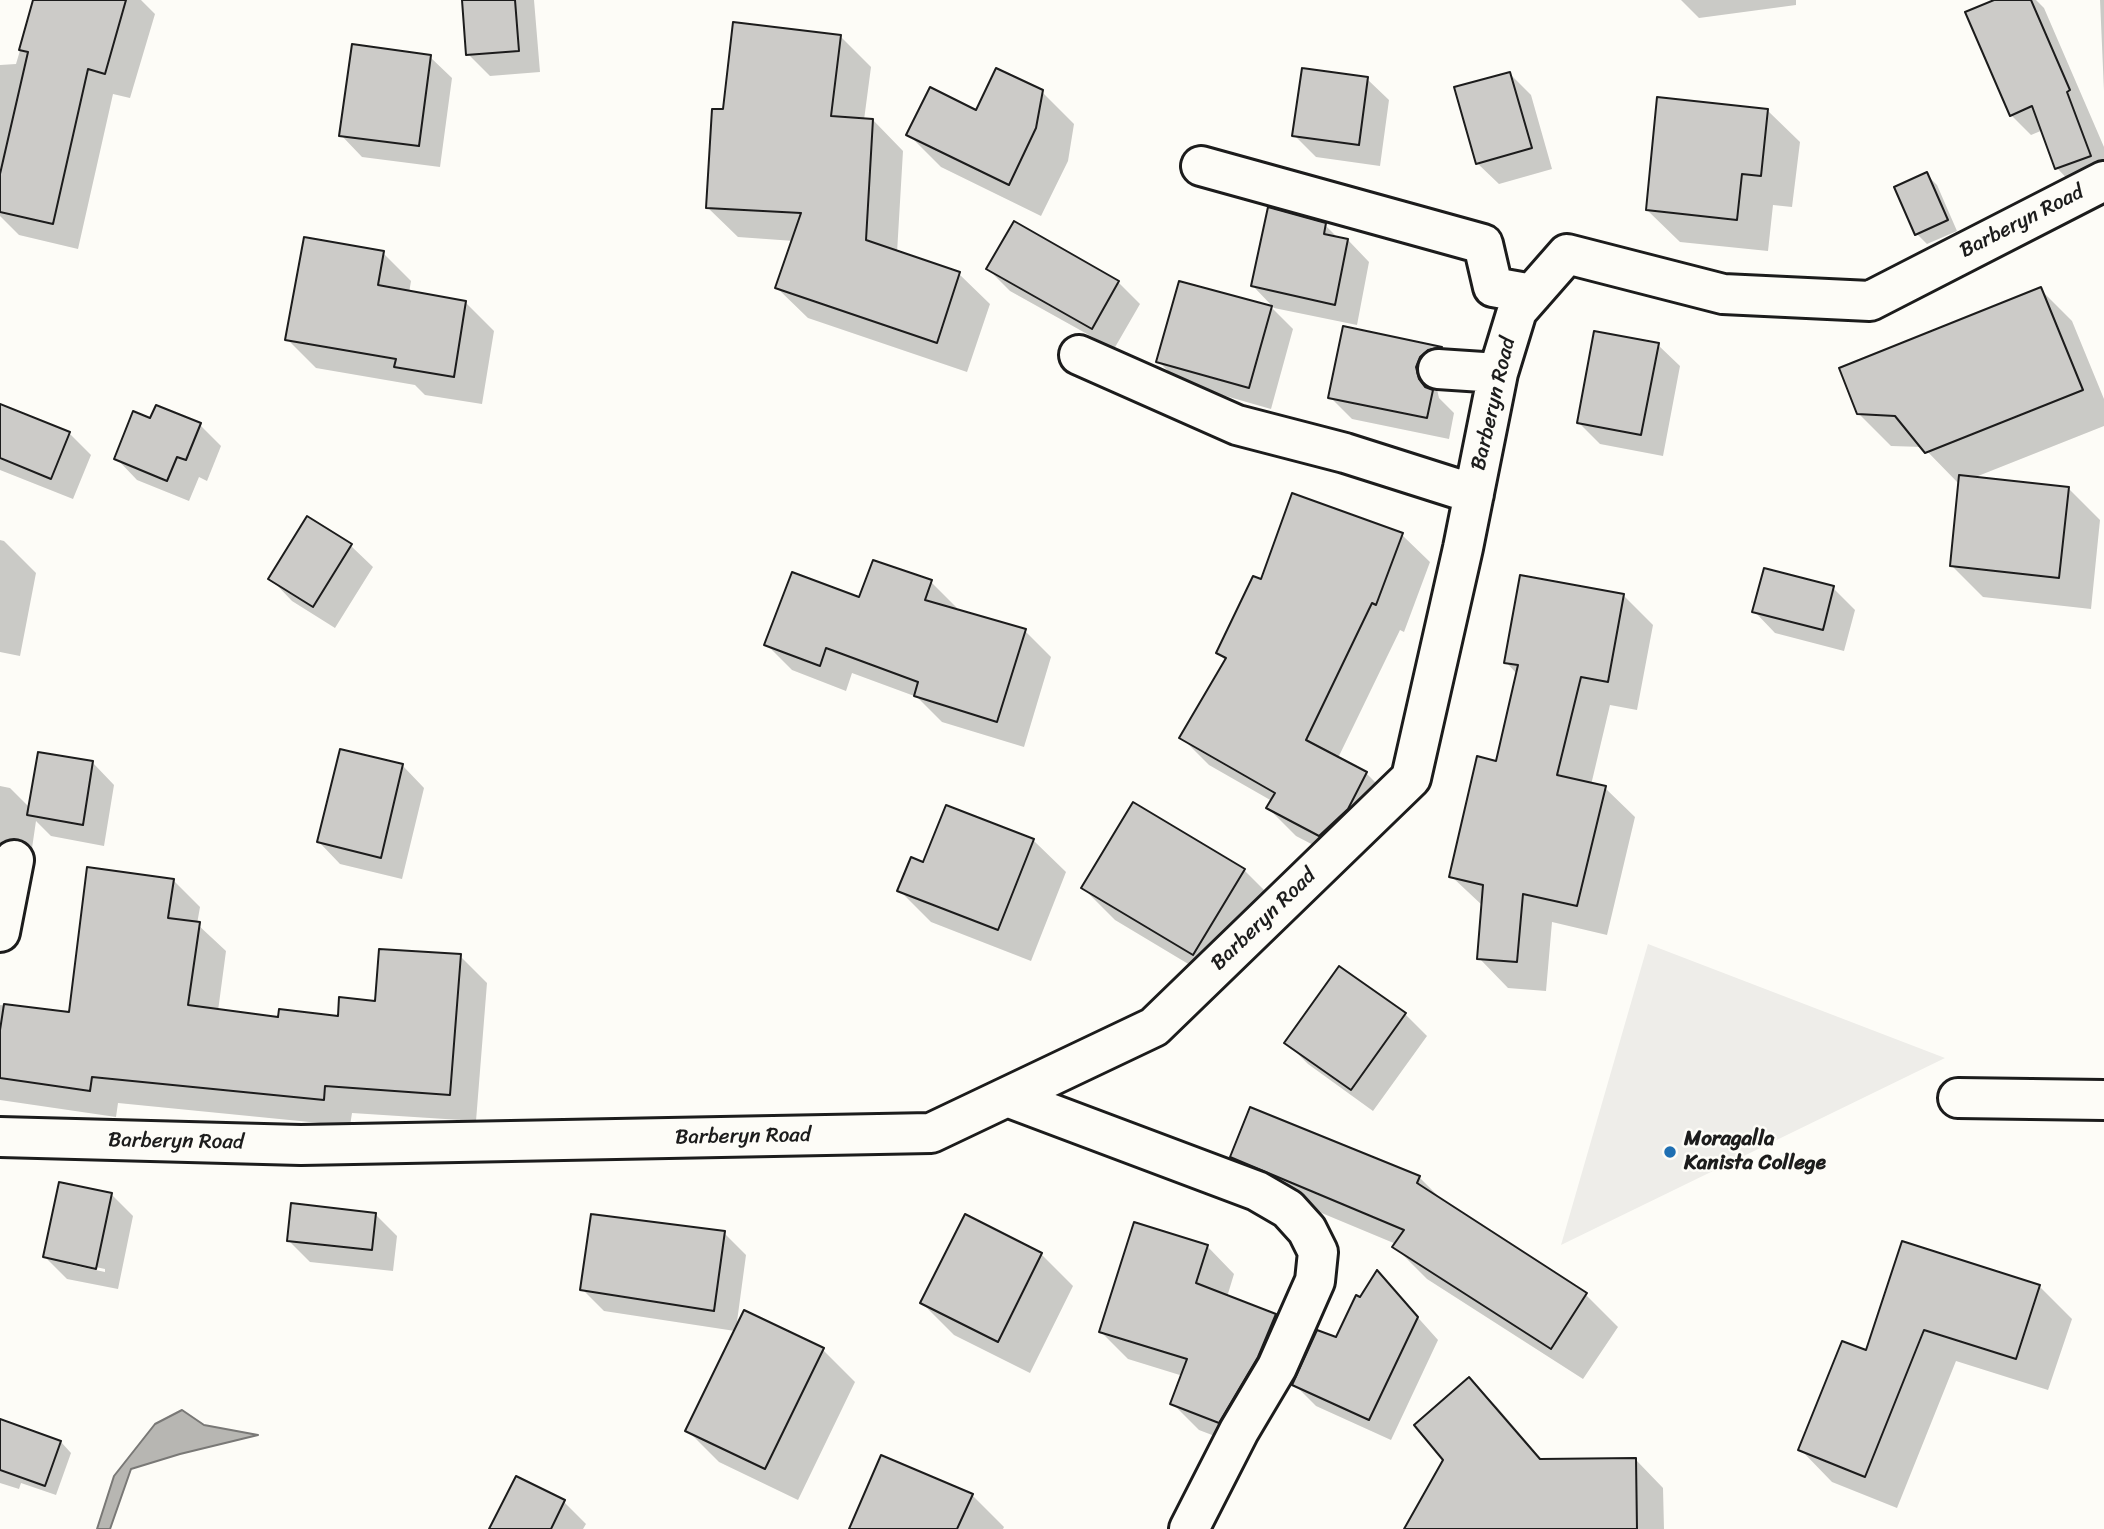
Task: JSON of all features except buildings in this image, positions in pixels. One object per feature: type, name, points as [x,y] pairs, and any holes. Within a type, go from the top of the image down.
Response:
[{"type":"street","points":[[1201,166],[1483,244],[1493,287],[1532,294]]},
{"type":"street","name":"Barberyn Road","points":[[0,1137],[301,1145],[931,1133],[1154,1027],[1410,778],[1474,494],[1498,373],[1517,311],[1567,254],[1723,294],[1870,301],[2104,181]]},
{"type":"street","points":[[1079,355],[1237,425],[1345,453],[1474,494]]},
{"type":"street","points":[[1438,369],[1498,373]]},
{"type":"street","points":[[0,932],[14,860]]},
{"type":"street","points":[[1007,1097],[1257,1191],[1288,1209],[1307,1230],[1318,1252],[1315,1281],[1277,1367],[1238,1431],[1189,1529]]},
{"type":"street","points":[[1958,1098],[2104,1100]]},
{"type":"shaded area","name":"Moragalla Kanista College","points":[[1648,944],[1945,1058],[1561,1245]]},
{"type":"shaded area","points":[[182,1410],[204,1425],[258,1435],[131,1469],[110,1529],[97,1529],[114,1476],[155,1424]]},
{"type":"place","name":"Moragalla Kanista College","points":[[1670,1152]]}]
